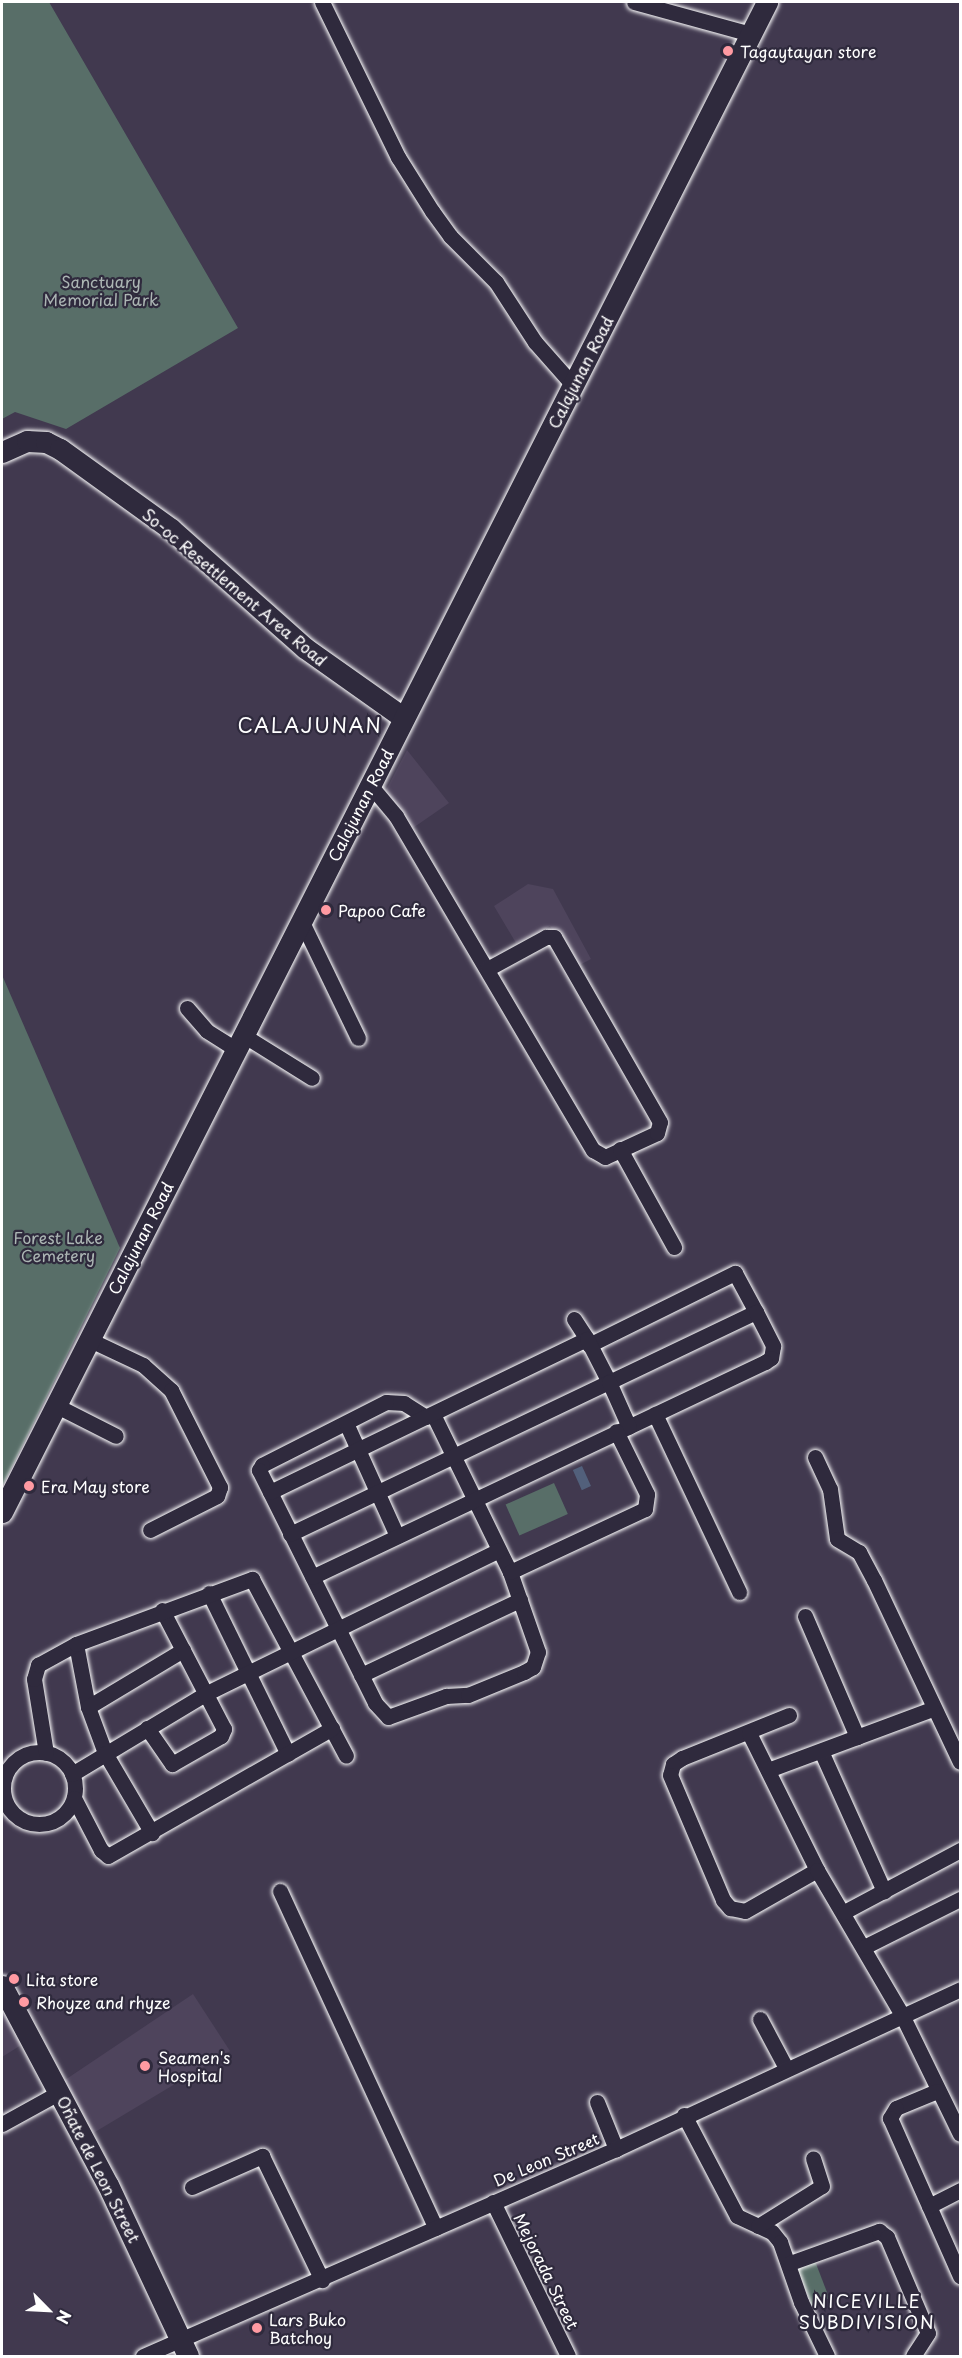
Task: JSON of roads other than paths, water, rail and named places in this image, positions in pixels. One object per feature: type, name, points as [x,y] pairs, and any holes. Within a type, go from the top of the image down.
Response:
[{"type":"main road","name":"Calajunan Road","points":[[2,1507],[767,2]]},
{"type":"main road","name":"So-oc Resettlement Area Road","points":[[2,452],[27,441],[46,442],[60,449],[171,529],[304,648],[404,718]]},
{"type":"main road","name":"Oñate de Leon Street","points":[[2,1986],[60,2092],[184,2348]]},
{"type":"street","points":[[322,2],[398,157],[432,211],[450,236],[496,282],[536,342],[573,385]]},
{"type":"street","points":[[634,2],[750,34]]},
{"type":"street","points":[[370,785],[396,816],[593,1150],[605,1157],[657,1133],[660,1122],[554,937],[546,937],[487,969]]},
{"type":"street","points":[[301,920],[358,1038]]},
{"type":"street","points":[[187,1008],[199,1025],[240,1042],[312,1078]]},
{"type":"street","points":[[620,1149],[674,1247]]},
{"type":"street","points":[[270,1492],[735,1273],[773,1346],[771,1358],[312,1577]]},
{"type":"street","points":[[290,1534],[756,1312]]},
{"type":"street","points":[[510,1572],[645,1509],[647,1494],[623,1429],[609,1382],[574,1319]]},
{"type":"street","points":[[88,1339],[143,1365],[171,1390],[220,1486],[217,1496],[150,1530]]},
{"type":"street","points":[[393,1400],[429,1416],[454,1456],[510,1572],[538,1652],[533,1667],[524,1672],[468,1695],[446,1696],[388,1717],[379,1711],[259,1470],[262,1465],[393,1400]]},
{"type":"street","points":[[55,1405],[116,1436]]},
{"type":"street","points":[[655,1414],[739,1592]]},
{"type":"street","points":[[346,1423],[397,1536]]},
{"type":"street","points":[[815,1457],[830,1489],[837,1539],[861,1556],[932,1709],[959,1753]]},
{"type":"street","points":[[72,1774],[205,1694],[336,1627],[499,1550]]},
{"type":"street","points":[[46,1753],[34,1671],[76,1644],[245,1580],[255,1581],[346,1756]]},
{"type":"street","points":[[209,1593],[246,1674],[288,1754]]},
{"type":"street","points":[[362,1675],[520,1600]]},
{"type":"street","points":[[147,1728],[172,1764],[221,1736],[224,1730],[162,1610]]},
{"type":"street","points":[[805,1616],[857,1737]]},
{"type":"street","points":[[76,1644],[88,1707],[105,1753],[152,1833]]},
{"type":"street","points":[[88,1707],[183,1650]]},
{"type":"street","points":[[768,1770],[932,1709]]},
{"type":"street","points":[[789,1715],[682,1758],[673,1764],[670,1775],[723,1900],[730,1908],[745,1911],[817,1870]]},
{"type":"street","points":[[74,1798],[59,1818],[47,1823],[22,1820],[4,1804],[3,1790],[8,1769],[25,1755],[46,1753],[57,1756],[72,1774],[74,1798],[105,1854],[152,1833],[332,1728]]},
{"type":"street","points":[[749,1733],[817,1870],[844,1912],[902,2015],[937,2091],[960,2134]]},
{"type":"street","points":[[821,1751],[884,1891]]},
{"type":"street","points":[[844,1912],[960,1850]]},
{"type":"street","points":[[280,1891],[436,2228]]},
{"type":"street","points":[[864,1947],[960,1899]]},
{"type":"street","name":"De Leon Street","points":[[143,2356],[184,2348],[322,2280],[616,2149],[684,2115],[960,1989]]},
{"type":"street","points":[[760,2019],[786,2068]]},
{"type":"street","points":[[937,2091],[896,2108],[890,2118],[960,2276]]},
{"type":"street","points":[[2,2124],[60,2092]]},
{"type":"street","points":[[597,2102],[616,2149]]},
{"type":"street","points":[[684,2115],[737,2216],[772,2232],[790,2263],[801,2301],[827,2356]]},
{"type":"street","points":[[192,2187],[262,2156],[322,2280]]},
{"type":"street","points":[[758,2226],[822,2186],[813,2158]]},
{"type":"street","points":[[929,2206],[960,2190]]},
{"type":"street","name":"Mejorada Street","points":[[493,2202],[568,2356]]},
{"type":"street","points":[[790,2263],[879,2231],[887,2237],[928,2333],[914,2356]]},
{"type":"water","points":[[582,1466],[591,1486],[582,1490],[573,1470]]},
{"type":"place","name":"Tagaytayan store","points":[[728,51]]},
{"type":"place","name":"Papoo Cafe","points":[[326,910]]},
{"type":"place","name":"Era May store","points":[[29,1486]]},
{"type":"place","name":"Lita store","points":[[14,1979]]},
{"type":"place","name":"Rhoyze and rhyze","points":[[24,2002]]},
{"type":"place","name":"Seamen's Hospital","points":[[145,2066]]},
{"type":"place","name":"Lars Buko Batchoy","points":[[257,2328]]},
{"type":"district","name":"CALAJUNAN","points":[[310,725]]},
{"type":"district","name":"NICEVILLE SUBDIVISION","points":[[867,2312]]},
{"type":"park label","name":"Sanctuary Memorial Park","points":[[101,290]]},
{"type":"park label","name":"Forest Lake Cemetery","points":[[58,1246]]}]
